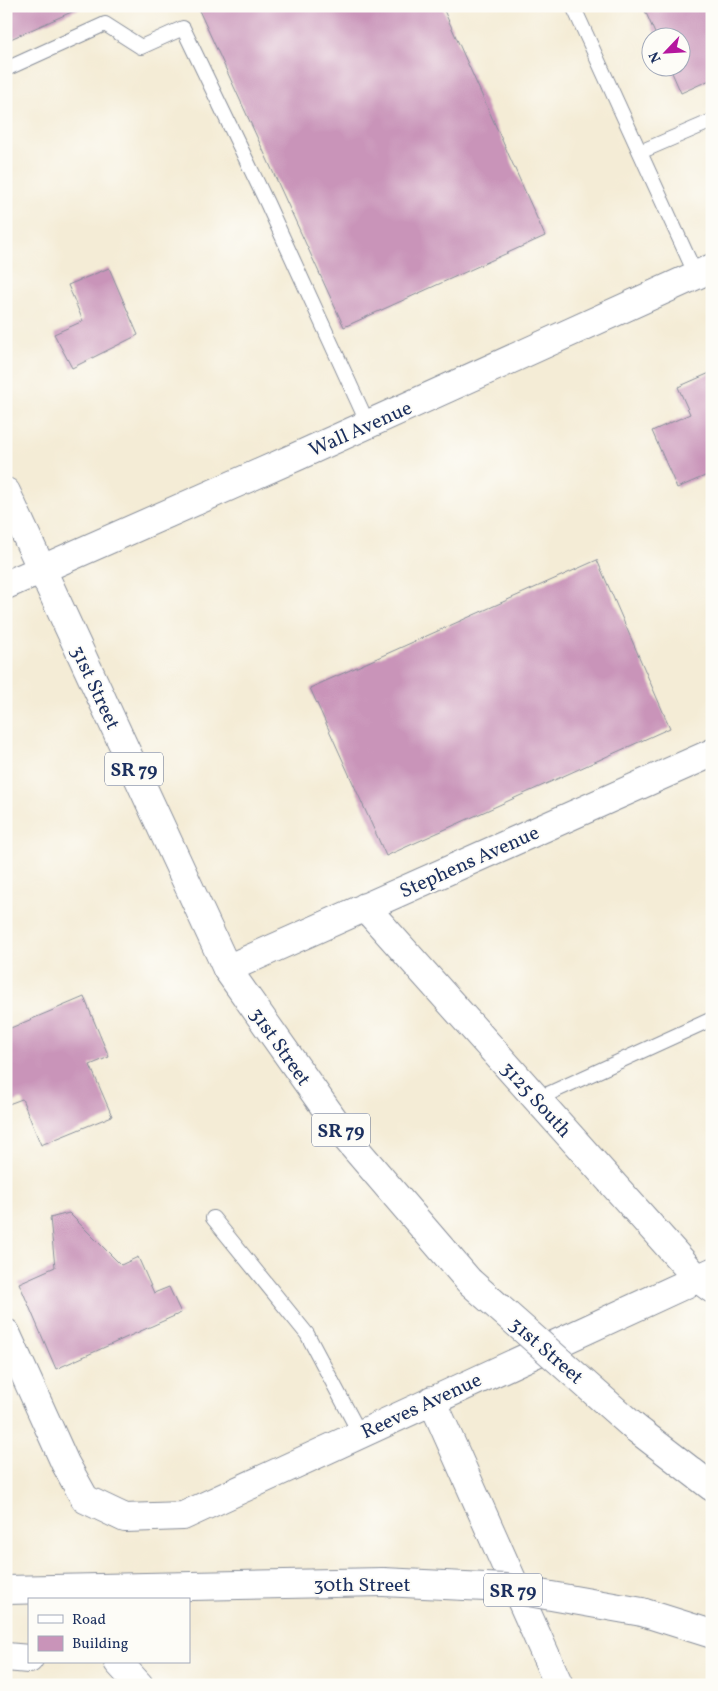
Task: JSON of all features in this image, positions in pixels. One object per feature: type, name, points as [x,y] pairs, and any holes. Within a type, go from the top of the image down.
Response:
[{"type":"main road","name":"Wall Avenue","points":[[6,584],[368,424],[704,272]]},
{"type":"main road","name":"31st Street","points":[[6,492],[40,569],[227,969],[348,1140],[469,1281],[634,1427],[712,1486]]},
{"type":"main road","name":"Stephens Avenue","points":[[227,969],[712,753]]},
{"type":"main road","name":"3125 South","points":[[365,907],[536,1099],[707,1280]]},
{"type":"main road","name":"Reeves Avenue","points":[[6,1333],[65,1463],[85,1499],[125,1518],[183,1516],[432,1400],[707,1280]]},
{"type":"main road","points":[[432,1400],[559,1685]]},
{"type":"main road","name":"30th Street","points":[[6,1590],[383,1582],[506,1588],[642,1612],[712,1634]]},
{"type":"main road","points":[[6,1657],[28,1659]]},
{"type":"main road","points":[[120,1664],[139,1685]]},
{"type":"lane","points":[[573,6],[640,152],[704,272]]},
{"type":"lane","points":[[6,69],[105,24],[141,47],[183,28],[368,424]]},
{"type":"lane","points":[[640,152],[712,121]]},
{"type":"lane","points":[[536,1099],[712,1019]]},
{"type":"lane","points":[[213,1218],[307,1334],[360,1434]]},
{"type":"building","points":[[6,6],[85,6],[6,41]]},
{"type":"building","points":[[197,6],[442,6],[545,236],[344,327]]},
{"type":"building","points":[[643,6],[711,6],[712,79],[681,93],[674,78],[690,78],[690,28],[653,28]]},
{"type":"building","points":[[109,268],[138,335],[72,368],[54,334],[83,321],[68,285]]},
{"type":"building","points":[[712,372],[712,473],[677,488],[652,431],[690,414],[678,387]]},
{"type":"building","points":[[597,560],[670,728],[386,856],[310,688]]},
{"type":"building","points":[[84,997],[109,1057],[90,1065],[112,1116],[41,1145],[22,1099],[6,1105],[6,1030]]},
{"type":"building","points":[[69,1213],[121,1265],[138,1257],[154,1293],[169,1287],[181,1313],[56,1369],[19,1283],[55,1267],[50,1218]]}]
